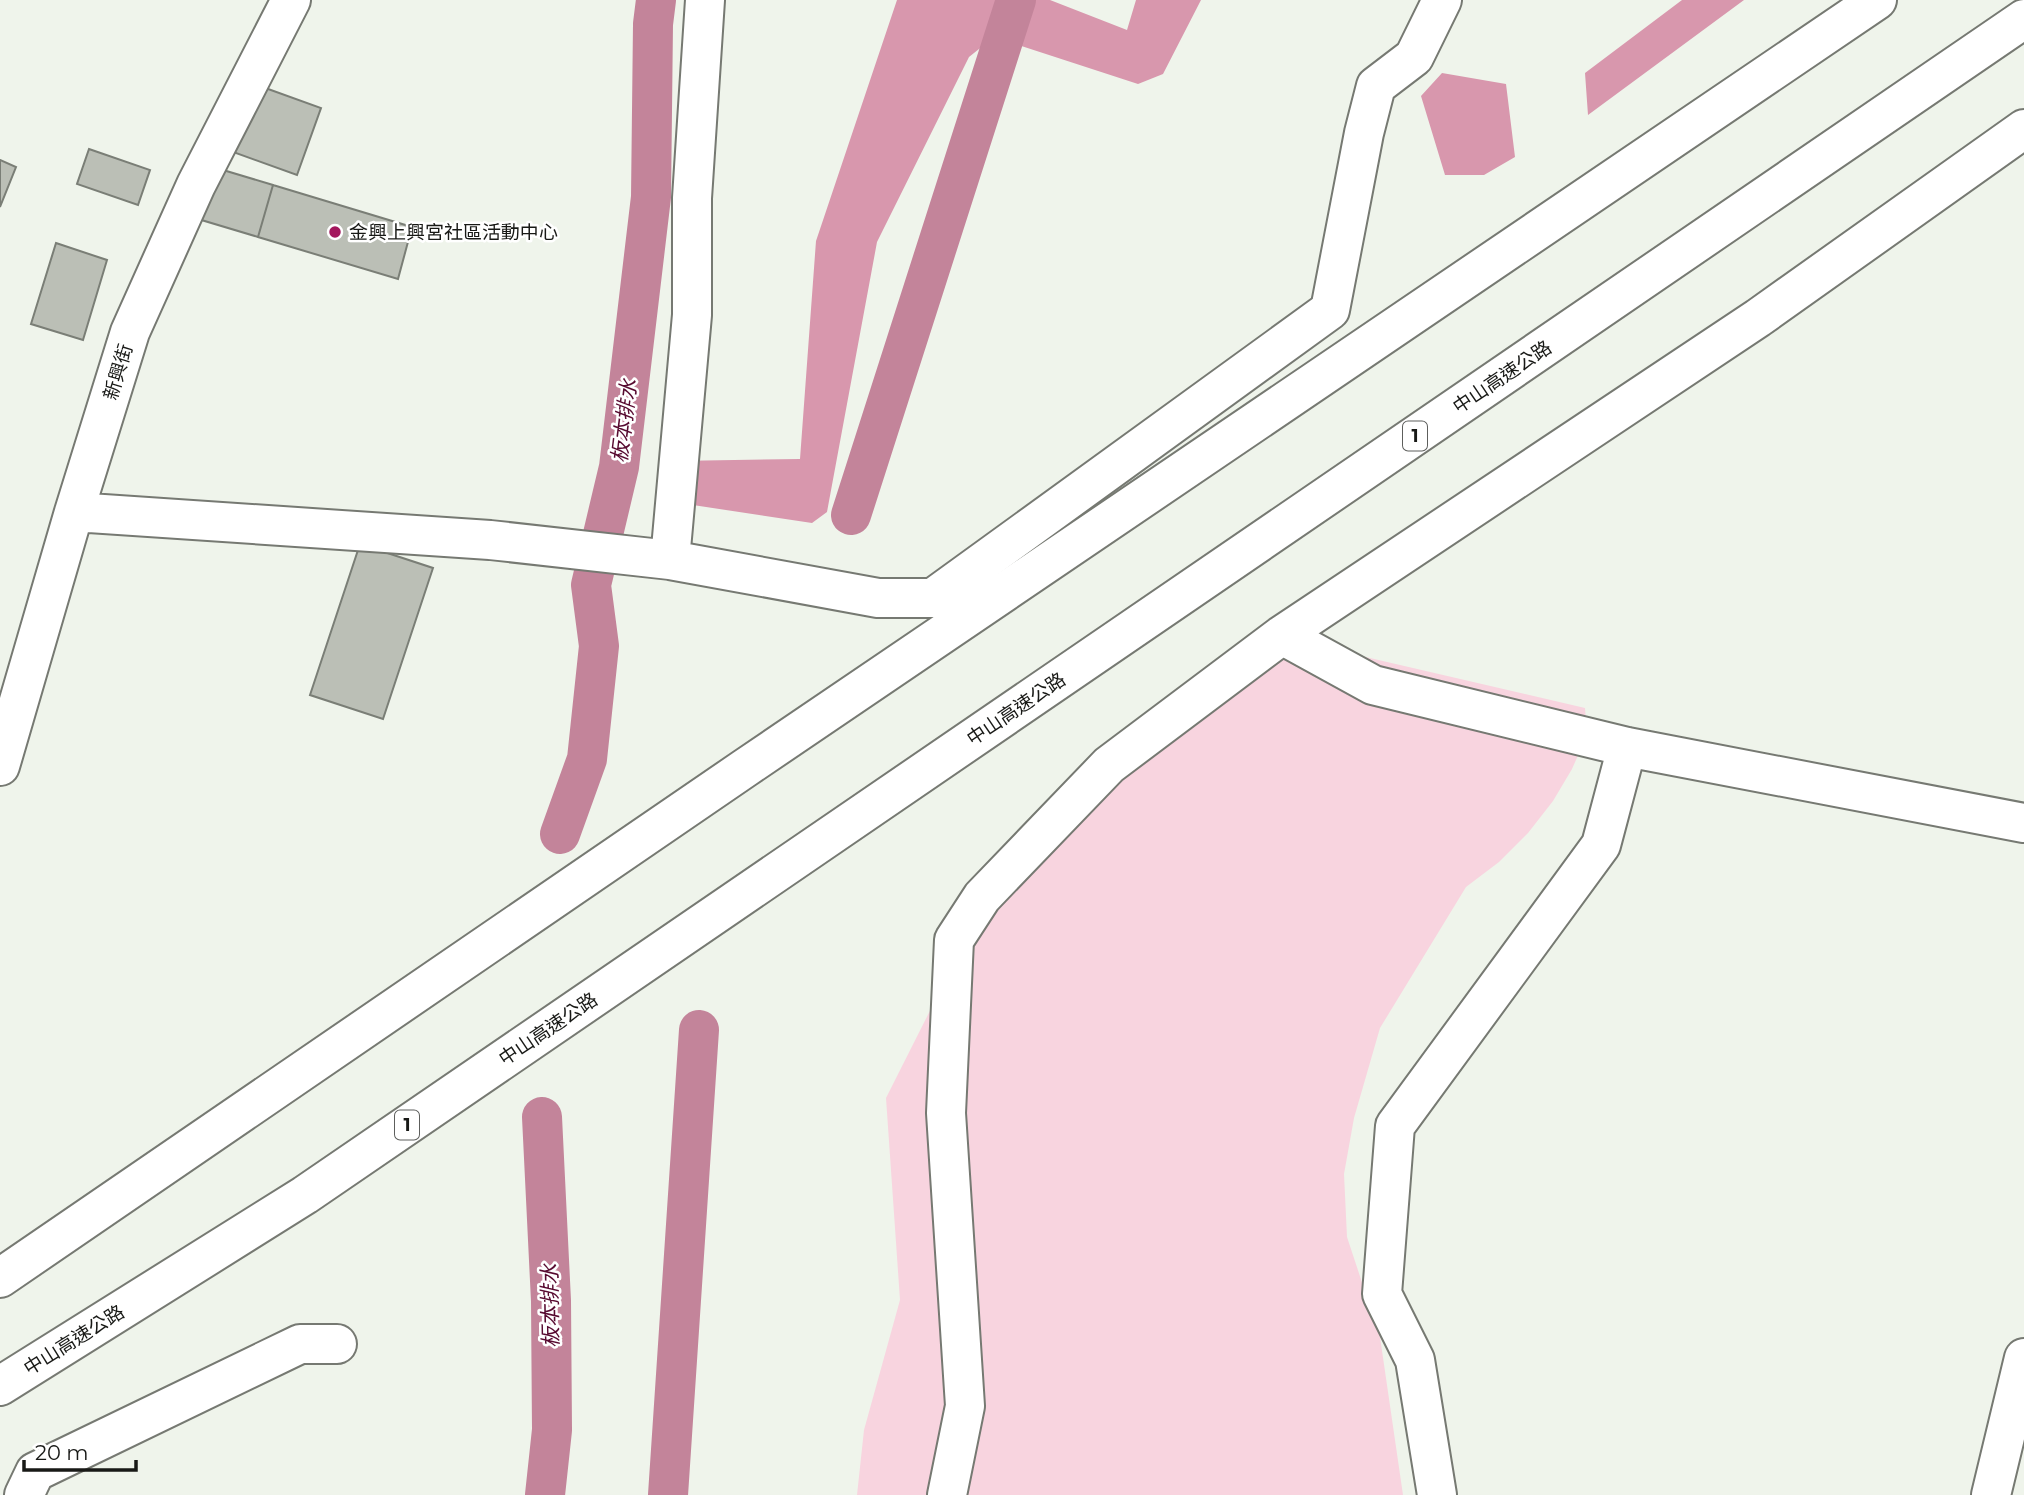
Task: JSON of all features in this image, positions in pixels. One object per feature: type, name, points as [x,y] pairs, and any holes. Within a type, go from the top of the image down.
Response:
[{"type":"main road","name":"新興街","points":[[0,766],[130,332],[196,186],[291,0]]},
{"type":"main road","points":[[670,560],[692,315],[692,198],[705,0]]},
{"type":"main road","points":[[74,512],[489,540],[670,560],[878,598],[933,598],[1330,310],[1364,133],[1376,86],[1414,57],[1442,0]]},
{"type":"main road","points":[[0,1279],[745,768],[1877,0]]},
{"type":"main road","name":"中山高速公路","points":[[0,1386],[304,1195],[2024,19]]},
{"type":"main road","points":[[947,1495],[965,1406],[946,1113],[954,940],[982,897],[1109,765],[1282,635],[1758,318],[2024,129]]},
{"type":"main road","points":[[1282,635],[1373,685],[1627,747],[2024,823]]},
{"type":"main road","points":[[1437,1495],[1415,1360],[1382,1294],[1395,1126],[1601,845],[1627,747]]},
{"type":"main road","points":[[23,1495],[35,1472],[300,1344],[337,1344]]},
{"type":"main road","points":[[1991,1495],[2024,1358]]},
{"type":"shaded area","points":[[897,0],[1050,0],[1127,30],[1136,0],[1201,0],[1163,74],[1138,84],[994,37],[969,57],[877,242],[827,512],[812,523],[673,502],[675,461],[800,459],[816,241]]},
{"type":"shaded area","points":[[1682,0],[1744,0],[1588,115],[1585,73]]},
{"type":"shaded area","points":[[1442,73],[1506,84],[1515,157],[1484,175],[1445,175],[1421,96]]},
{"type":"shaded area","points":[[1301,642],[1585,708],[1587,735],[1572,769],[1553,801],[1528,833],[1499,862],[1466,887],[1380,1028],[1354,1118],[1344,1174],[1347,1237],[1380,1337],[1403,1495],[857,1495],[864,1430],[900,1300],[886,1098],[953,965],[1061,804]]},
{"type":"building","points":[[257,85],[321,108],[297,175],[233,152]]},
{"type":"building","points":[[89,149],[150,170],[138,205],[77,184]]},
{"type":"building","points":[[0,160],[16,167],[0,207]]},
{"type":"building","points":[[213,167],[273,185],[258,237],[198,219]]},
{"type":"building","name":"金興上興宮社區活動中心","points":[[273,185],[412,227],[398,279],[258,237]]},
{"type":"building","points":[[56,243],[107,260],[83,340],[31,324]]},
{"type":"building","points":[[360,544],[433,568],[383,719],[310,695]]},
{"type":"waterway","name":"板本排水","points":[[560,834],[587,759],[599,646],[591,585],[619,467],[651,197],[653,24],[656,0]]},
{"type":"waterway","points":[[851,515],[1016,0]]},
{"type":"waterway","points":[[668,1495],[699,1030]]},
{"type":"waterway","name":"板本排水","points":[[542,1117],[551,1301],[552,1430],[545,1495]]},
{"type":"place","name":"金興上興宮社區活動中心","points":[[335,232]]}]
